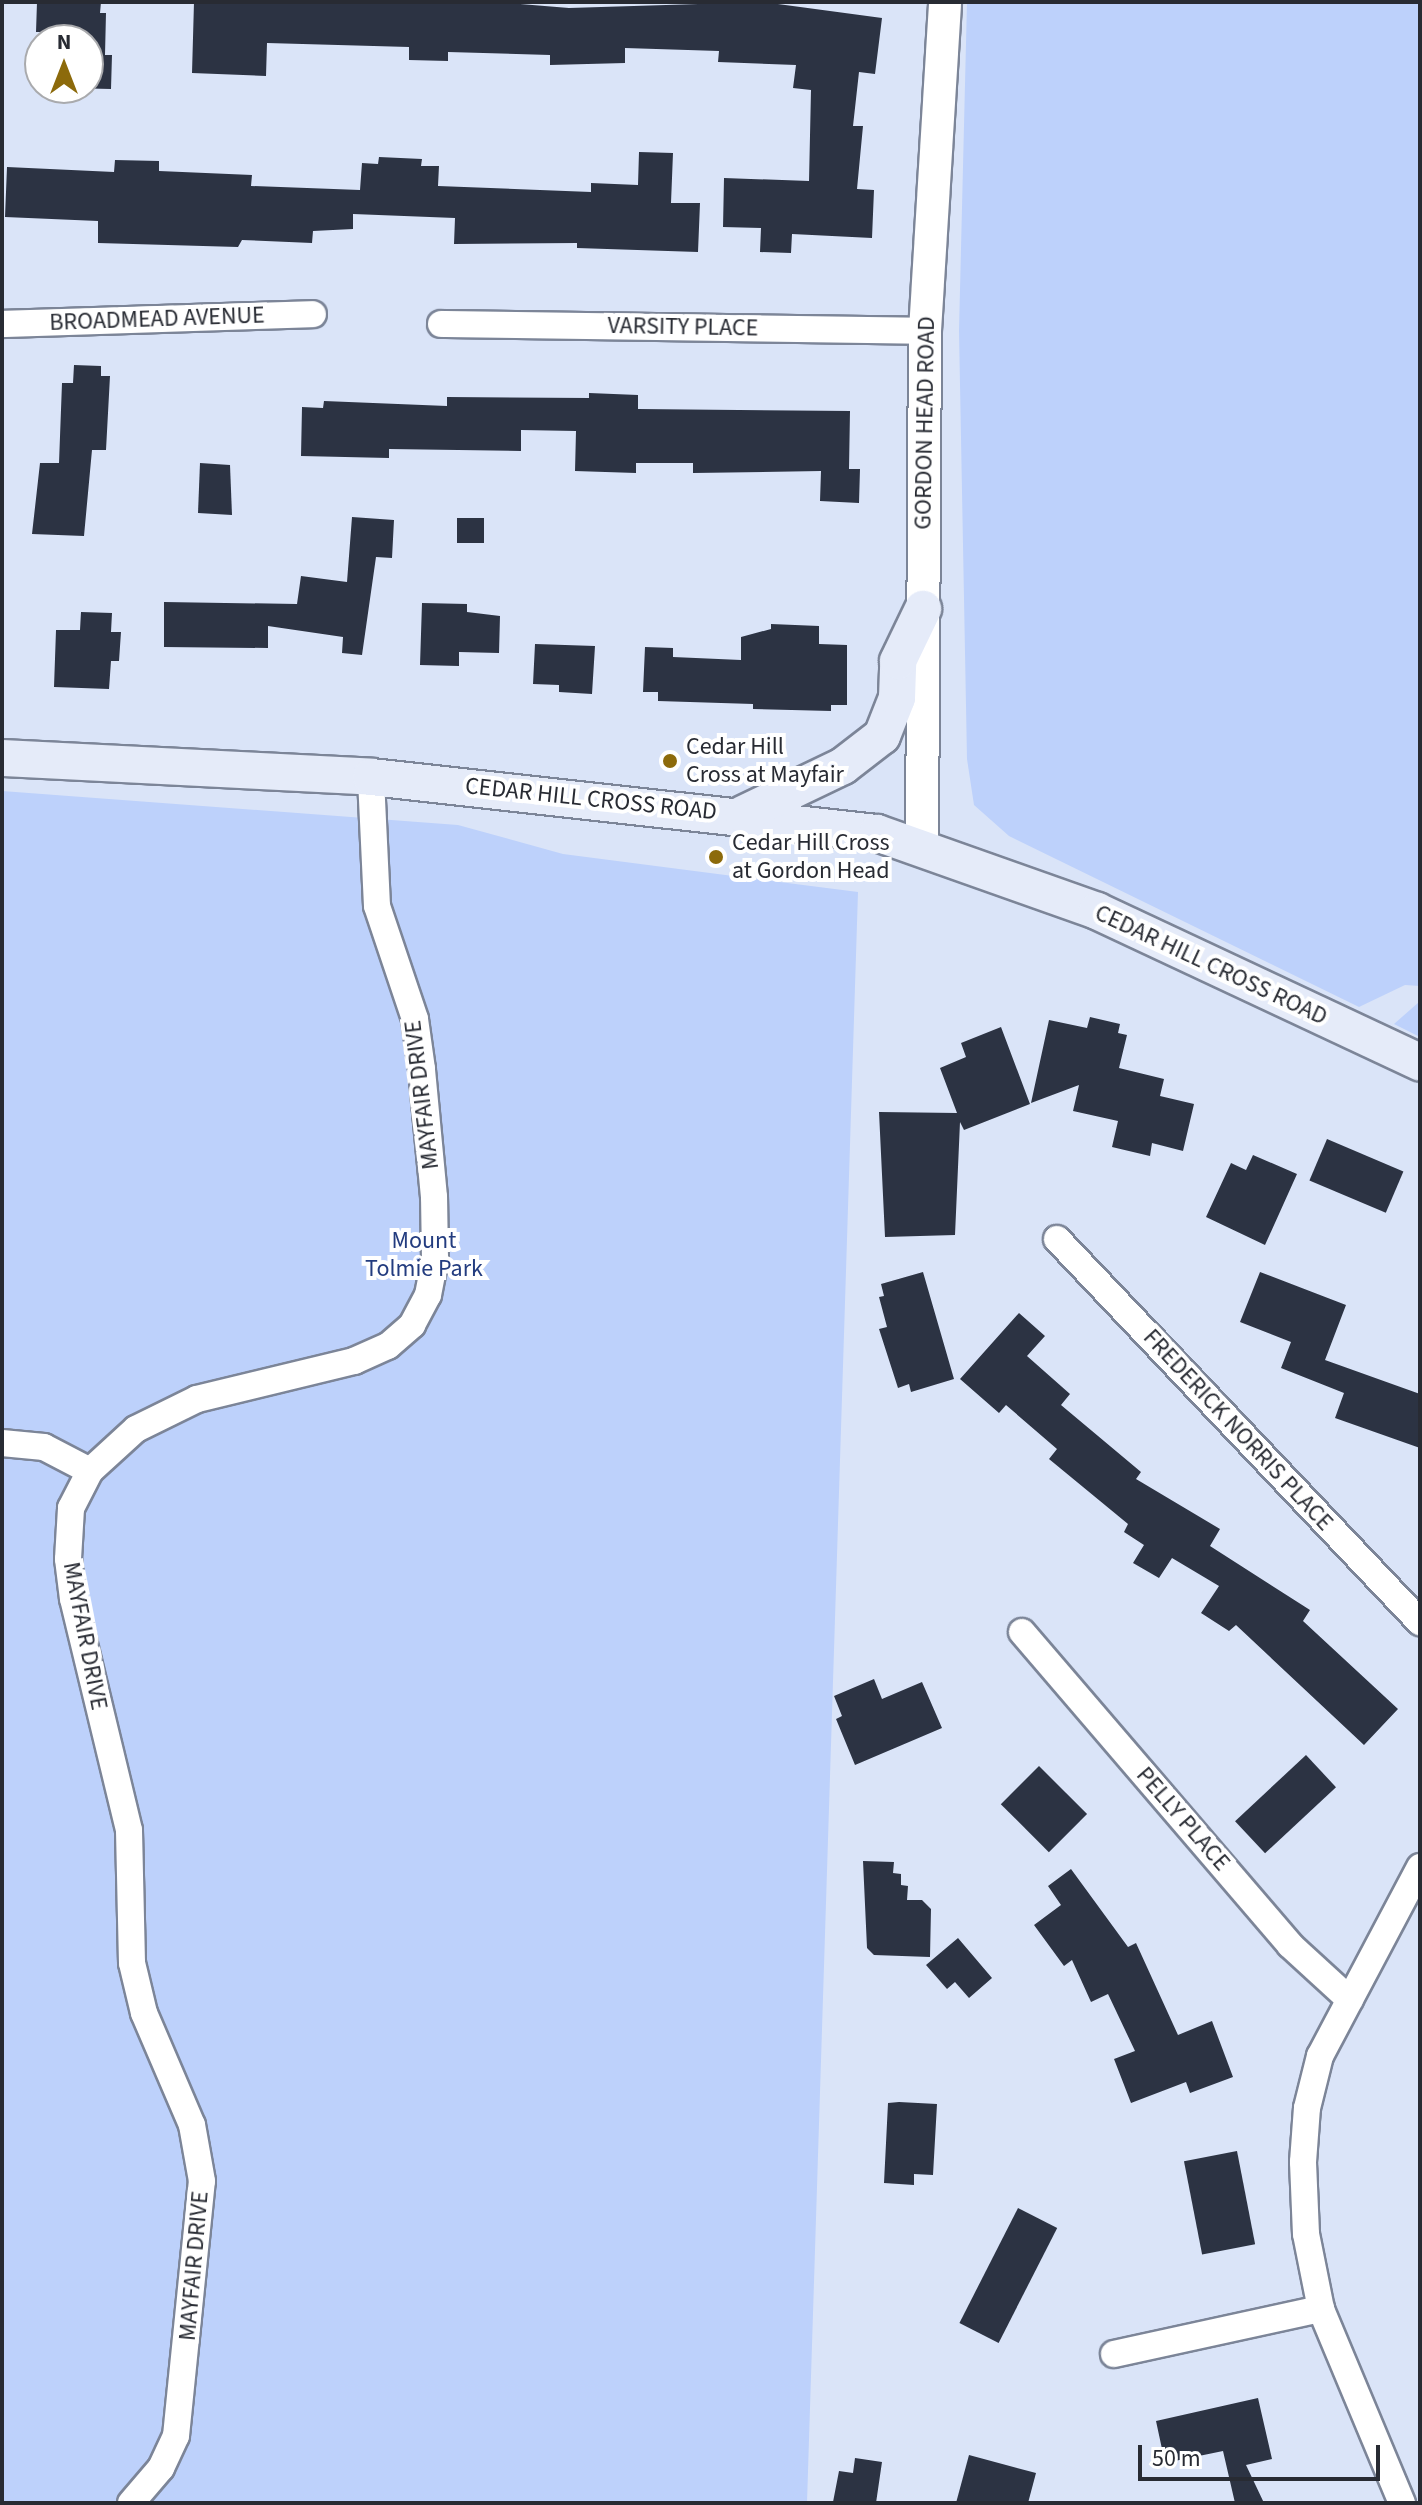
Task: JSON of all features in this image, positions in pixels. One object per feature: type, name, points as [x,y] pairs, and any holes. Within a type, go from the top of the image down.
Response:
[{"type":"main road","points":[[743,814],[843,766],[882,736],[897,698],[898,661],[923,609]]},
{"type":"main road","name":"CEDAR HILL CROSS ROAD","points":[[2,758],[371,777],[743,814],[877,833],[922,845],[1097,911],[1420,1062]]},
{"type":"street","name":"GORDON HEAD ROAD","points":[[922,845],[925,331],[945,2]]},
{"type":"street","name":"BROADMEAD AVENUE","points":[[2,324],[313,314]]},
{"type":"street","name":"VARSITY PLACE","points":[[441,324],[925,331]]},
{"type":"street","name":"MAYFAIR DRIVE","points":[[131,2503],[161,2468],[176,2436],[202,2181],[192,2125],[144,2013],[132,1963],[129,1830],[73,1599],[71,1508],[90,1471],[136,1429],[197,1399],[354,1361],[388,1346],[412,1325],[428,1295],[435,1259],[434,1197],[424,1085],[415,1019],[377,906],[371,777]]},
{"type":"street","name":"FREDERICK NORRIS PLACE","points":[[1057,1239],[1420,1622]]},
{"type":"street","points":[[2,1443],[44,1447],[90,1471]]},
{"type":"street","name":"PELLY PLACE","points":[[1022,1632],[1290,1945],[1350,2000]]},
{"type":"street","points":[[1402,2503],[1321,2309],[1306,2234],[1307,2108],[1320,2056],[1420,1867]]},
{"type":"street","points":[[1114,2354],[1321,2309]]},
{"type":"green space","points":[[967,2],[1420,2],[1420,986],[1405,985],[1359,1007],[1009,836],[974,805],[967,759],[959,331]]},
{"type":"green space","name":"Mount Tolmie Park","points":[[2,791],[458,825],[563,854],[858,892],[807,2503],[2,2503]]},
{"type":"green space","points":[[1420,1003],[1420,1037],[1394,1024]]},
{"type":"building","points":[[37,2],[101,2],[100,13],[106,13],[105,55],[112,55],[111,89],[104,89],[104,24],[36,24]]},
{"type":"building","points":[[194,2],[494,2],[569,8],[763,2],[882,18],[875,74],[859,72],[853,126],[863,126],[857,189],[874,190],[872,238],[792,234],[791,253],[760,252],[761,228],[723,227],[724,178],[809,181],[811,90],[793,88],[796,65],[718,62],[719,51],[625,48],[625,63],[550,65],[550,55],[448,52],[448,61],[409,60],[409,47],[267,43],[266,76],[192,73]]},
{"type":"building","points":[[639,152],[673,153],[671,203],[700,203],[698,252],[577,248],[577,243],[454,244],[455,218],[353,214],[353,229],[313,231],[312,243],[242,240],[238,247],[98,243],[98,221],[5,217],[7,167],[114,172],[115,160],[159,161],[159,171],[252,175],[251,186],[360,190],[362,163],[378,164],[379,157],[422,159],[421,166],[439,166],[438,186],[591,192],[591,183],[638,185]]},
{"type":"building","points":[[74,365],[101,366],[101,376],[110,376],[106,450],[92,450],[84,536],[32,534],[40,463],[59,463],[62,383],[73,383]]},
{"type":"building","points":[[589,393],[638,395],[638,409],[850,411],[849,469],[860,469],[859,503],[820,501],[821,471],[693,473],[693,463],[636,463],[636,473],[575,471],[576,431],[521,430],[521,451],[389,449],[389,458],[301,456],[302,407],[323,408],[324,401],[447,406],[447,397],[589,398]]},
{"type":"building","points":[[200,463],[230,465],[232,515],[198,513]]},
{"type":"building","points":[[352,517],[394,520],[392,558],[376,557],[362,655],[342,653],[343,637],[268,626],[268,648],[164,647],[164,602],[297,604],[301,576],[347,582]]},
{"type":"building","points":[[457,518],[484,518],[484,543],[457,543]]},
{"type":"building","points":[[422,603],[467,604],[467,612],[500,616],[499,653],[459,652],[459,666],[420,665]]},
{"type":"building","points":[[81,612],[112,613],[111,632],[121,632],[119,661],[111,661],[109,689],[54,687],[56,630],[80,630]]},
{"type":"building","points":[[771,624],[819,626],[819,644],[847,645],[847,705],[831,705],[831,711],[753,709],[753,704],[658,701],[658,692],[643,692],[645,647],[673,648],[673,657],[741,660],[741,637],[771,629]]},
{"type":"building","points":[[535,644],[595,646],[592,694],[559,692],[559,685],[533,684]]},
{"type":"building","points":[[1090,1017],[1120,1024],[1118,1033],[1127,1035],[1119,1068],[1164,1079],[1160,1096],[1194,1104],[1183,1151],[1152,1143],[1150,1156],[1112,1147],[1118,1121],[1073,1111],[1079,1085],[1031,1103],[1049,1020],[1087,1028]]},
{"type":"building","points":[[1001,1027],[1030,1104],[964,1130],[960,1122],[955,1235],[885,1237],[879,1112],[957,1113],[940,1068],[966,1057],[961,1043]]},
{"type":"building","points":[[1327,1139],[1403,1171],[1386,1213],[1309,1180]]},
{"type":"building","points":[[1253,1155],[1297,1174],[1265,1245],[1206,1217],[1231,1163],[1246,1170]]},
{"type":"building","points":[[923,1272],[954,1379],[911,1392],[909,1384],[898,1388],[879,1329],[887,1327],[879,1297],[884,1296],[881,1284]]},
{"type":"building","points":[[1260,1272],[1346,1305],[1325,1360],[1420,1394],[1420,1448],[1335,1418],[1344,1393],[1281,1368],[1291,1342],[1240,1322]]},
{"type":"building","points":[[1019,1313],[1045,1336],[1027,1356],[1070,1394],[1061,1405],[1141,1472],[1136,1479],[1220,1529],[1210,1546],[1310,1610],[1303,1621],[1398,1709],[1364,1745],[1236,1625],[1229,1631],[1201,1613],[1219,1586],[1172,1558],[1159,1578],[1133,1563],[1144,1545],[1124,1532],[1128,1524],[1049,1459],[1057,1449],[1006,1405],[999,1413],[960,1379]]},
{"type":"building","points":[[874,1679],[882,1699],[922,1682],[942,1728],[855,1765],[836,1719],[842,1716],[834,1696]]},
{"type":"building","points":[[1306,1755],[1336,1787],[1265,1853],[1235,1821]]},
{"type":"building","points":[[1039,1766],[1087,1814],[1049,1852],[1001,1804]]},
{"type":"building","points":[[863,1861],[894,1862],[893,1873],[901,1874],[901,1885],[908,1886],[907,1900],[922,1900],[931,1909],[930,1957],[874,1955],[867,1948]]},
{"type":"building","points":[[1071,1869],[1128,1947],[1136,1943],[1178,2035],[1212,2021],[1233,2077],[1190,2093],[1186,2082],[1131,2103],[1114,2059],[1135,2051],[1108,1994],[1091,2002],[1072,1960],[1064,1966],[1034,1925],[1061,1905],[1048,1886]]},
{"type":"building","points":[[958,1938],[992,1978],[969,1998],[955,1982],[947,1989],[926,1965]]},
{"type":"building","points":[[888,2103],[937,2104],[933,2175],[914,2174],[914,2185],[884,2183]]},
{"type":"building","points":[[1237,2151],[1255,2244],[1202,2255],[1184,2161]]},
{"type":"building","points":[[1018,2208],[1057,2228],[999,2343],[959,2323]]},
{"type":"building","points":[[1258,2398],[1272,2459],[1246,2465],[1264,2503],[1235,2503],[1223,2451],[1165,2463],[1156,2421]]},
{"type":"building","points":[[969,2455],[1036,2473],[1028,2503],[956,2503]]},
{"type":"building","points":[[855,2458],[882,2462],[876,2503],[833,2502],[839,2471],[853,2473]]},
{"type":"place","name":"Cedar Hill Cross at Mayfair","points":[[670,761]]},
{"type":"place","name":"Cedar Hill Cross at Gordon Head","points":[[716,857]]}]
